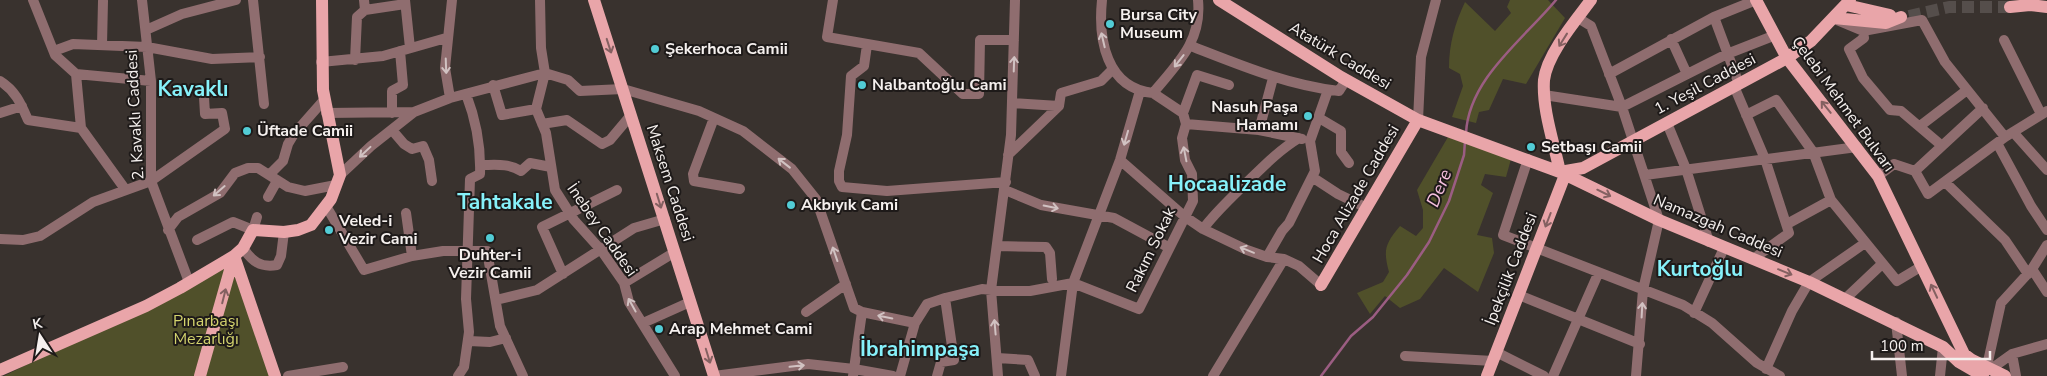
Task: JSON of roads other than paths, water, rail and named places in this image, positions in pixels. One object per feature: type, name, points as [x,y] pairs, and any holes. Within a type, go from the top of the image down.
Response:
[{"type":"main road","points":[[200,376],[239,252],[253,230],[284,232],[311,225],[326,206],[338,180],[324,100],[321,62],[322,0]]},
{"type":"main road","name":"Maksem Caddesi","points":[[594,0],[714,376]]},
{"type":"main road","points":[[1563,173],[1544,95],[1544,78],[1578,18],[1591,0]]},
{"type":"main road","name":"Çelebi Mehmet Bulvarı","points":[[1756,0],[1773,36],[1787,58],[1878,176],[1955,335],[1962,358]]},
{"type":"main road","name":"Atatürk Caddesi","points":[[1224,2],[1346,80],[1418,120],[1479,141]]},
{"type":"main road","points":[[1834,18],[1886,23],[1905,17],[1878,14],[1848,2]]},
{"type":"main road","name":"1. Yeşil Caddesi","points":[[1563,173],[1583,168],[1787,58],[1811,41],[1848,2]]},
{"type":"main road","points":[[2010,7],[2030,5],[2047,7]]},
{"type":"main road","name":"Hoca Alizade Caddesi","points":[[1321,285],[1418,120]]},
{"type":"main road","points":[[1532,160],[1545,157],[1551,148],[1553,137]]},
{"type":"main road","name":"Namazgah Caddesi","points":[[1479,141],[1563,173],[1659,220],[1845,298],[1943,346],[1962,358]]},
{"type":"main road","name":"İpekçilik Caddesi","points":[[1488,376],[1538,247],[1563,173]]},
{"type":"main road","points":[[0,370],[146,306],[239,252]]},
{"type":"main road","points":[[239,252],[275,376]]},
{"type":"main road","points":[[1962,358],[2005,376]]},
{"type":"main road","points":[[1962,358],[1968,376]]},
{"type":"street","points":[[43,0],[33,0],[54,51],[76,74],[81,128],[126,189]]},
{"type":"street","points":[[100,0],[102,45]]},
{"type":"street","name":"2. Kavaklı Caddesi","points":[[142,0],[151,80],[150,181],[189,282]]},
{"type":"street","points":[[146,30],[182,14],[236,0]]},
{"type":"street","points":[[253,0],[264,104]]},
{"type":"street","points":[[450,98],[445,68],[446,38],[452,0]]},
{"type":"street","points":[[493,85],[502,115],[536,109],[544,73],[541,48],[540,0]]},
{"type":"street","points":[[833,0],[827,37],[867,46],[918,53],[963,94],[978,94],[980,40],[1014,40]]},
{"type":"street","points":[[998,376],[991,290],[1006,186],[1012,103],[1015,0]]},
{"type":"street","points":[[1102,0],[1100,25],[1108,61],[1112,70],[1140,91],[1153,93],[1183,113],[1197,75],[1229,85]]},
{"type":"street","points":[[1153,93],[1191,46],[1199,15],[1198,0]]},
{"type":"street","points":[[1418,120],[1421,57],[1436,0]]},
{"type":"street","points":[[1609,74],[1714,16],[1756,0]]},
{"type":"street","points":[[355,60],[357,17],[364,5],[405,2],[403,85],[392,90],[392,113]]},
{"type":"street","points":[[1714,16],[1746,115],[1765,159],[1787,224],[1788,233],[1753,259]]},
{"type":"street","points":[[1578,18],[1591,26],[1622,107],[1659,220],[1643,290],[1636,376]]},
{"type":"street","points":[[1834,18],[1863,31],[1922,20],[1945,62],[2005,138],[2031,206],[2047,230]]},
{"type":"street","points":[[1863,31],[1864,38],[1849,49],[1863,78],[1890,110],[1901,111],[1941,145]]},
{"type":"street","points":[[1544,95],[1622,107],[1727,54],[1773,36]]},
{"type":"street","points":[[321,62],[355,60],[446,38]]},
{"type":"street","points":[[1671,39],[1686,74]]},
{"type":"street","points":[[1878,176],[1894,164],[1915,170],[1928,194],[2044,112],[2004,40]]},
{"type":"street","points":[[54,51],[73,44],[147,47],[212,59],[260,57]]},
{"type":"street","points":[[867,46],[864,66],[851,76],[847,135],[839,171],[839,181],[842,187],[887,191],[1006,186],[1041,205],[1114,218],[1168,247]]},
{"type":"street","points":[[1191,46],[1272,78],[1339,91],[1346,80]]},
{"type":"street","points":[[1008,155],[1059,106],[1061,93],[1101,81],[1112,70]]},
{"type":"street","points":[[168,230],[178,216],[220,193],[235,173],[248,168],[258,168],[288,188],[305,191],[338,180],[414,112],[450,98],[493,85],[544,73],[568,80],[580,91],[623,89],[652,96],[714,118],[742,131],[792,169],[816,199],[854,308],[862,312],[915,323]]},
{"type":"street","points":[[76,74],[151,80]]},
{"type":"street","points":[[1259,130],[1272,78]]},
{"type":"street","points":[[0,82],[10,88],[22,106],[28,120],[81,128]]},
{"type":"street","points":[[1267,257],[1282,231],[1289,223],[1315,171],[1310,141],[1328,90]]},
{"type":"street","points":[[1920,126],[1967,90]]},
{"type":"street","points":[[1061,376],[1072,283],[1120,160],[1140,91]]},
{"type":"street","points":[[458,376],[464,367],[469,341],[466,300],[470,179],[480,174],[481,165],[478,133],[466,94]]},
{"type":"street","points":[[0,239],[24,240],[40,236],[93,202],[150,181],[225,129],[222,112],[206,114],[204,98]]},
{"type":"street","points":[[268,197],[273,178],[283,161],[288,144],[294,134],[324,100]]},
{"type":"street","points":[[1746,115],[1776,100],[1813,152],[1831,200],[1882,264],[1897,281],[1922,266]]},
{"type":"street","points":[[1012,103],[1059,106]]},
{"type":"street","points":[[0,112],[22,106]]},
{"type":"street","points":[[1915,170],[1983,108]]},
{"type":"street","name":"İnebey Caddesi","points":[[536,109],[542,124],[554,190],[570,215],[601,250],[624,283],[628,302],[675,376]]},
{"type":"street","points":[[326,113],[414,112]]},
{"type":"street","name":"Rakım Sokak","points":[[1072,283],[1139,309],[1168,247],[1193,201],[1192,174],[1185,160],[1182,138],[1186,124],[1183,113]]},
{"type":"street","points":[[542,124],[567,120],[602,144],[610,140],[631,115]]},
{"type":"street","points":[[714,118],[693,174],[694,181],[700,184],[740,189]]},
{"type":"street","points":[[1318,118],[1341,131],[1342,152],[1349,163]]},
{"type":"street","points":[[1667,123],[1686,170],[1709,242]]},
{"type":"street","points":[[1186,124],[1259,130],[1310,141]]},
{"type":"street","points":[[392,130],[404,144],[412,149],[423,146],[430,160],[432,182]]},
{"type":"street","points":[[1203,229],[1213,214],[1283,148],[1298,138]]},
{"type":"street","points":[[2005,138],[2047,170]]},
{"type":"street","points":[[1645,175],[1857,147]]},
{"type":"street","points":[[1120,160],[1184,216],[1203,229],[1247,250],[1267,257],[1284,259],[1299,266],[1321,285]]},
{"type":"street","points":[[1532,160],[1503,235],[1538,247],[1598,274],[1682,305],[1712,323],[1766,369],[1780,376]]},
{"type":"street","points":[[481,165],[502,164],[513,166],[521,171],[530,163],[551,167]]},
{"type":"street","points":[[1312,177],[1338,194],[1367,208]]},
{"type":"street","points":[[1945,182],[2005,240],[2047,292]]},
{"type":"street","points":[[563,274],[542,227],[570,215],[617,190]]},
{"type":"street","points":[[1787,224],[1831,200]]},
{"type":"street","points":[[326,206],[364,270],[412,256],[443,251],[487,251],[500,326],[523,376]]},
{"type":"street","points":[[406,213],[412,256]]},
{"type":"street","points":[[197,240],[233,222],[253,230],[257,217]]},
{"type":"street","points":[[496,300],[537,290],[634,228],[665,219]]},
{"type":"street","points":[[239,252],[260,265],[268,267],[277,265],[281,256],[284,232]]},
{"type":"street","points":[[1766,369],[1792,311],[1809,282],[1865,244]]},
{"type":"street","points":[[1987,370],[2001,303],[2030,271],[2047,245]]},
{"type":"street","points":[[997,246],[1046,248],[1050,253],[1052,279]]},
{"type":"street","points":[[1694,312],[1724,248]]},
{"type":"street","points":[[624,283],[675,252]]},
{"type":"street","points":[[1213,376],[1284,259]]},
{"type":"street","points":[[1845,298],[1882,264]]},
{"type":"street","points":[[1553,376],[1598,274]]},
{"type":"street","points":[[900,376],[915,323],[927,304],[982,288],[1030,291],[1072,283]]},
{"type":"street","points":[[806,312],[846,284]]},
{"type":"street","points":[[1519,296],[1640,344]]},
{"type":"street","points":[[937,376],[941,362],[954,360],[945,298]]},
{"type":"street","points":[[643,323],[690,302]]},
{"type":"street","points":[[854,372],[862,312]]},
{"type":"street","points":[[1896,322],[1902,376]]},
{"type":"street","points":[[469,341],[490,342],[506,338]]},
{"type":"street","points":[[1987,370],[2012,354],[2047,344]]},
{"type":"street","points":[[1940,376],[1943,346]]},
{"type":"street","points":[[2012,354],[2016,376]]},
{"type":"street","points":[[1405,356],[1494,357],[1544,376]]},
{"type":"street","points":[[997,358],[1028,360],[1034,376]]},
{"type":"street","points":[[714,376],[808,364],[893,376]]},
{"type":"street","points":[[288,376],[343,367]]},
{"type":"waterway","name":"Dere","points":[[1466,133],[1469,113],[1487,77],[1556,0]]},
{"type":"waterway","name":"Dere","points":[[1321,376],[1351,336],[1373,317],[1407,275],[1429,242],[1449,201],[1464,155],[1465,141]]},
{"type":"tunnel","points":[[1909,16],[1949,7],[2010,7]]},
{"type":"place","name":"Bursa City Museum","points":[[1110,24]]},
{"type":"place","name":"Şekerhoca Camii","points":[[655,49]]},
{"type":"place","name":"Nalbantoğlu Cami","points":[[862,85]]},
{"type":"place","name":"Nasuh Paşa Hamamı","points":[[1308,116]]},
{"type":"place","name":"Üftade Camii","points":[[247,131]]},
{"type":"place","name":"Setbaşı Camii","points":[[1531,147]]},
{"type":"place","name":"Akbıyık Cami","points":[[791,205]]},
{"type":"place","name":"Veled-i Vezir Cami","points":[[329,230]]},
{"type":"place","name":"Duhter-i Vezir Camii","points":[[490,238]]},
{"type":"place","name":"Arap Mehmet Cami","points":[[659,329]]},
{"type":"district","name":"Kavaklı","points":[[193,89]]},
{"type":"district","name":"Hocaalizade","points":[[1227,184]]},
{"type":"district","name":"Tahtakale","points":[[505,202]]},
{"type":"district","name":"Kurtoğlu","points":[[1700,269]]},
{"type":"district","name":"İbrahimpaşa","points":[[920,349]]},
{"type":"park label","name":"Pınarbaşı Mezarlığı","points":[[206,330]]}]
